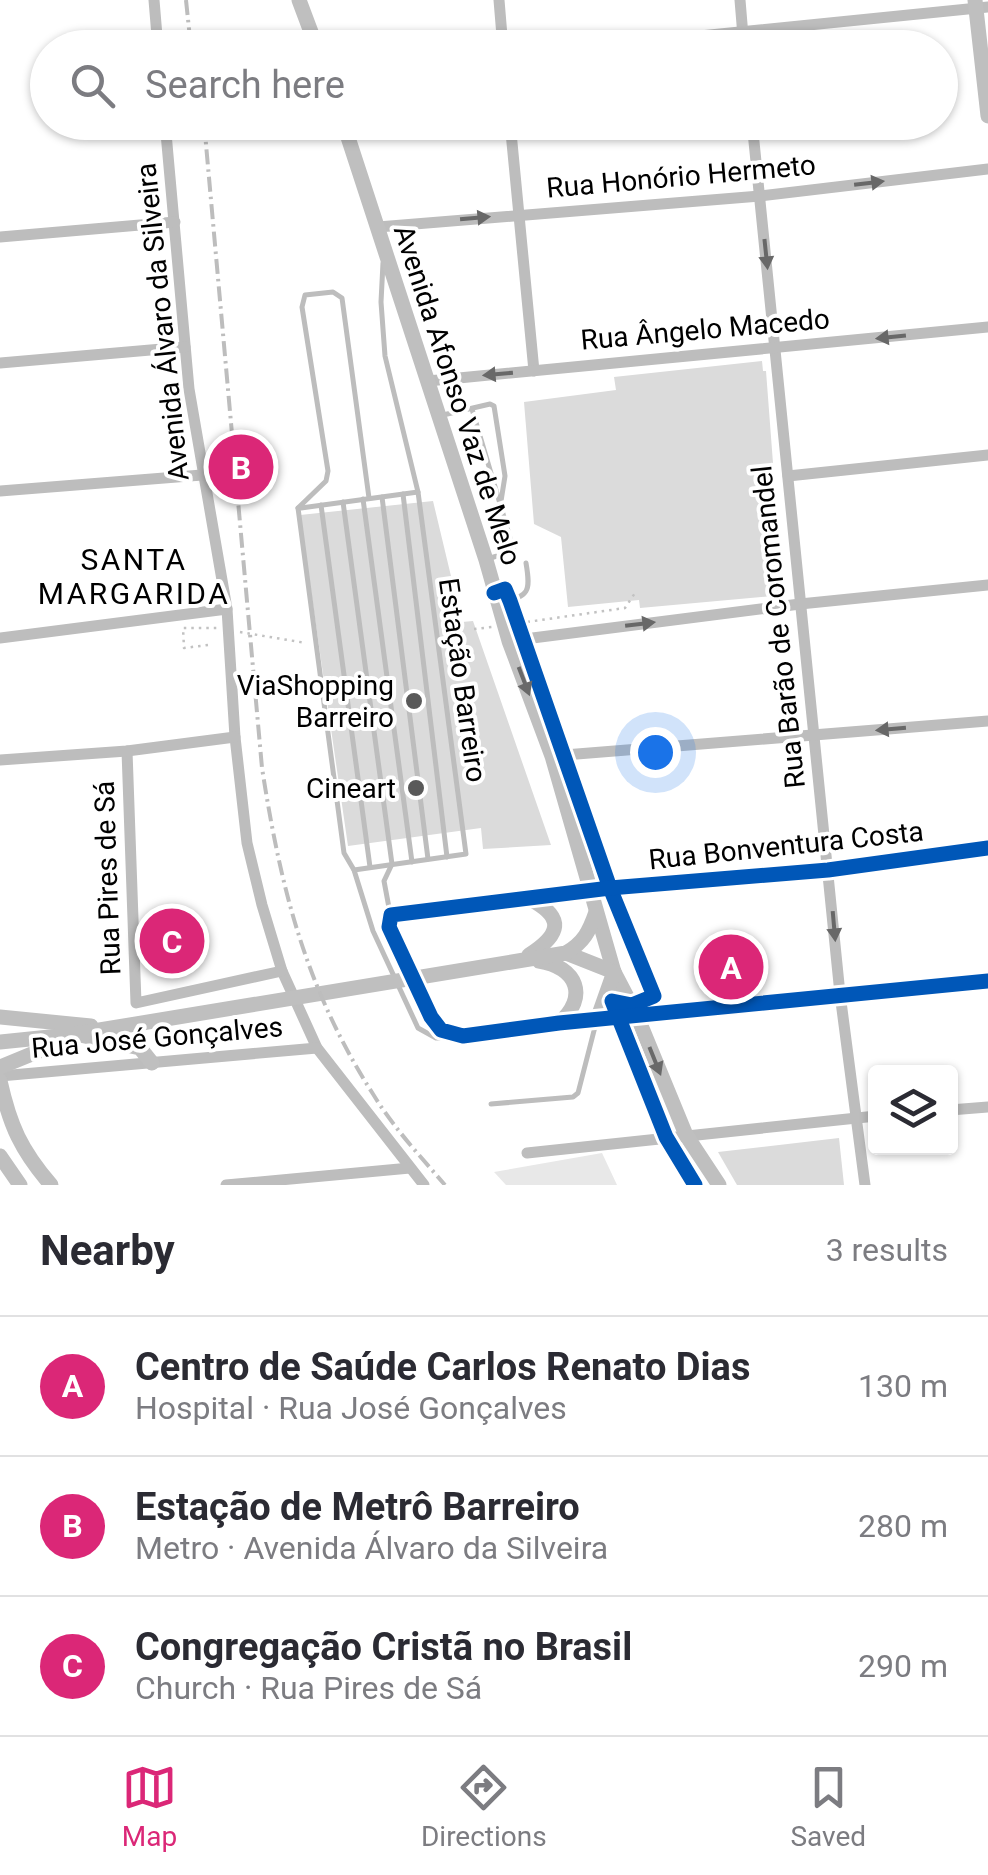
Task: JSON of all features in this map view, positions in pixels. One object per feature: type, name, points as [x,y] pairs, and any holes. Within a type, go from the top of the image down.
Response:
[{"type":"street","points":[[154,0],[156,30]]},
{"type":"street","points":[[299,0],[310,30]]},
{"type":"street","points":[[499,0],[502,30]]},
{"type":"street","points":[[740,0],[742,30]]},
{"type":"street","points":[[760,30],[980,5],[988,116]]},
{"type":"street","name":"Avenida Álvaro da Silveira","points":[[167,140],[185,347],[202,474],[227,608],[235,737],[248,843],[262,906],[282,971],[318,1048],[424,1185]]},
{"type":"street","name":"Avenida Afonso Vaz de Melo","points":[[349,140],[486,560],[515,634],[614,972],[686,1135],[719,1185]]},
{"type":"street","points":[[512,140],[534,371]]},
{"type":"street","name":"Rua Barão de Coromandel","points":[[754,140],[840,994],[865,1185]]},
{"type":"street","name":"Rua Honório Hermeto","points":[[378,228],[760,196],[988,170]]},
{"type":"street","points":[[0,237],[175,222]]},
{"type":"street","name":"Rua Ângelo Macedo","points":[[428,381],[988,327]]},
{"type":"street","points":[[0,362],[185,347]]},
{"type":"street","points":[[788,476],[988,455]]},
{"type":"street","points":[[0,491],[202,474]]},
{"type":"street","points":[[515,634],[988,585]]},
{"type":"street","points":[[0,638],[227,608]]},
{"type":"street","points":[[552,756],[988,722]]},
{"type":"street","points":[[0,760],[127,751],[235,737]]},
{"type":"street","name":"Rua Pires de Sá","points":[[127,751],[136,1003],[282,971]]},
{"type":"street","name":"Rua Bonventura Costa","points":[[589,891],[828,870],[988,848]]},
{"type":"street","points":[[589,891],[391,915],[389,927],[431,1016],[442,1030],[463,1036],[988,981]]},
{"type":"street","points":[[522,958],[549,942],[555,930],[553,916],[546,907],[530,899]]},
{"type":"street","points":[[0,1042],[73,1034],[566,952],[587,935],[596,912]]},
{"type":"street","points":[[566,952],[614,972],[597,1020]]},
{"type":"street","points":[[522,958],[558,964],[569,974],[576,1001],[559,1024]]},
{"type":"street","points":[[0,1017],[106,1028]]},
{"type":"street","points":[[73,1034],[140,1048],[152,1063]]},
{"type":"street","points":[[0,1066],[73,1034]]},
{"type":"street","name":"Rua José Gonçalves","points":[[0,1078],[318,1048]]},
{"type":"street","points":[[0,1078],[8,1119],[22,1149],[51,1185]]},
{"type":"street","points":[[958,1109],[988,1107]]},
{"type":"street","points":[[527,1152],[868,1117]]},
{"type":"street","points":[[0,1156],[20,1185]]},
{"type":"street","points":[[226,1185],[410,1168]]},
{"type":"lane","name":"Estação Barreiro","points":[[384,246],[384,356],[418,492],[466,854],[448,857],[403,494]]},
{"type":"lane","points":[[298,508],[326,482],[328,471],[302,307],[305,295],[333,292],[342,298],[412,862]]},
{"type":"lane","points":[[439,416],[494,406],[505,476],[500,504]]},
{"type":"lane","points":[[472,408],[514,551],[486,560]]},
{"type":"lane","points":[[298,508],[418,492]]},
{"type":"lane","name":"Estação Barreiro","points":[[382,498],[428,859]]},
{"type":"lane","points":[[344,502],[392,864],[384,881],[391,915]]},
{"type":"lane","points":[[321,505],[370,867]]},
{"type":"lane","points":[[298,508],[344,853],[354,870],[373,931],[418,1028],[436,1038],[463,1036]]},
{"type":"lane","points":[[504,602],[522,597],[527,591],[526,563]]},
{"type":"lane","points":[[354,870],[448,857]]},
{"type":"lane","points":[[491,1104],[573,1097],[578,1093],[597,1020]]},
{"type":"path","points":[[504,602],[515,634],[625,608],[634,593]]},
{"type":"path","points":[[208,645],[184,648],[183,628],[204,626],[322,646]]},
{"type":"path","points":[[474,630],[492,627]]},
{"type":"shaded area","points":[[602,1153],[617,1185],[506,1185],[494,1172]]},
{"type":"building","points":[[762,361],[766,371],[783,595],[640,608],[639,600],[568,607],[561,537],[534,524],[524,402],[616,390],[614,377]]},
{"type":"building","name":"ViaShopping Barreiro","points":[[433,501],[462,622],[473,621],[551,845],[483,849],[481,828],[348,846],[300,515]]},
{"type":"building","points":[[140,928],[201,929],[207,956],[139,952]]},
{"type":"building","points":[[839,1138],[844,1185],[737,1185],[718,1152]]},
{"type":"railway","points":[[186,0],[189,30]]},
{"type":"railway","points":[[206,140],[262,768],[278,856],[300,937],[330,1016],[389,1118],[445,1185]]},
{"type":"cycle path","points":[[494,593],[505,589],[510,601],[610,888],[654,996],[632,1005],[612,1001],[666,1137],[695,1185]]},
{"type":"cycle path","points":[[988,848],[828,870],[610,888],[391,915],[389,927],[431,1017],[441,1030],[463,1036],[988,981]]},
{"type":"place","name":"Estação de Metrô Barreiro","points":[[241,467]]},
{"type":"place","name":"ViaShopping Barreiro","points":[[414,701]]},
{"type":"place","name":"Cineart","points":[[416,788]]},
{"type":"place","name":"Congregação Cristã no Brasil","points":[[172,941]]},
{"type":"place","name":"Centro de Saúde Carlos Renato Dias","points":[[731,967]]},
{"type":"district","name":"SANTA MARGARIDA","points":[[134,577]]}]
